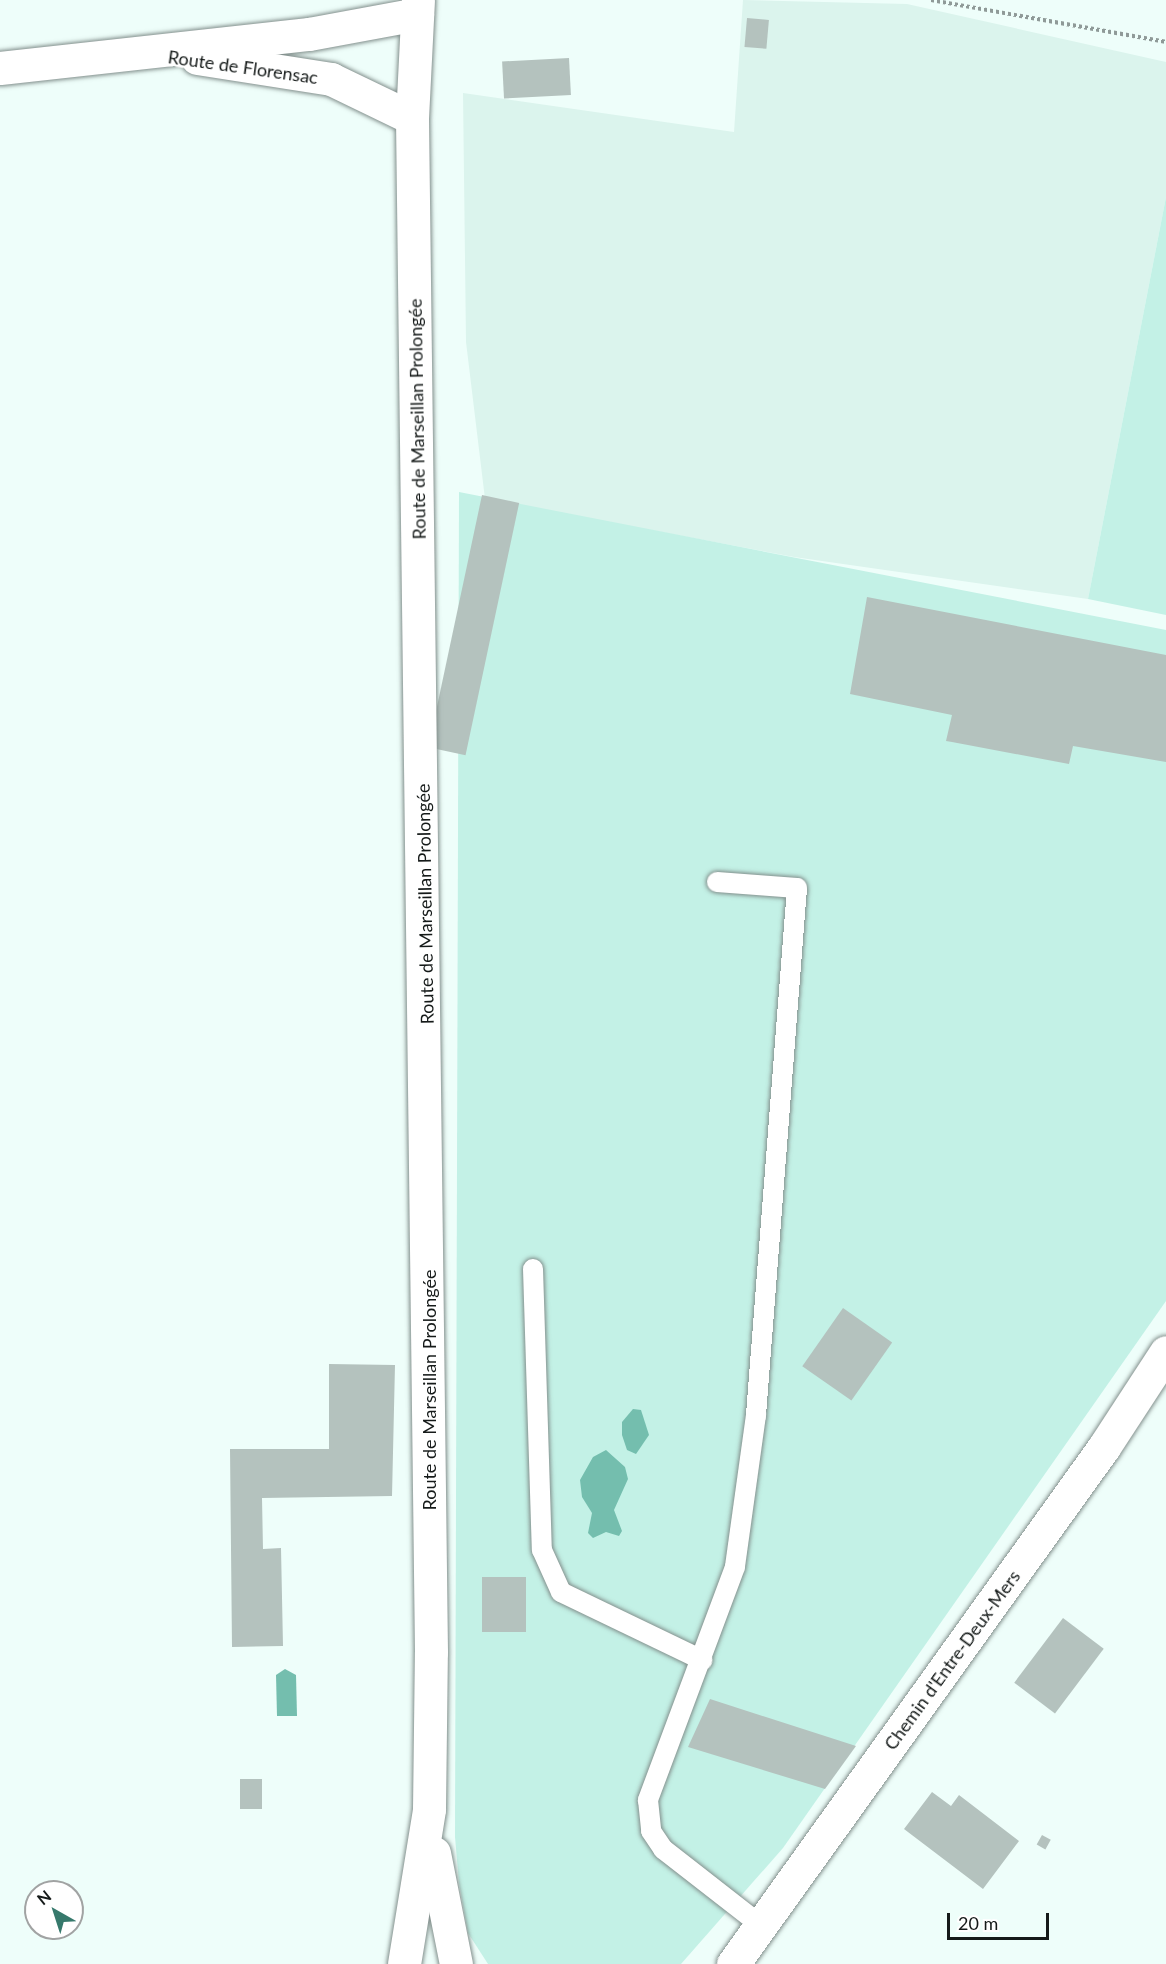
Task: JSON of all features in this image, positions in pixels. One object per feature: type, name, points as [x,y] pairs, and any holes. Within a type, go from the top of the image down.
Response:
[{"type":"main road","name":"Route de Florensac","points":[[0,68],[309,34],[418,7]]},
{"type":"main road","name":"Route de Marseillan Prolongée","points":[[418,7],[412,118],[424,798],[429,1809],[438,1889],[456,1964]]},
{"type":"main road","name":"Route de Florensac","points":[[102,55],[179,56],[331,79],[412,118]]},
{"type":"main road","name":"Chemin d'Entre-Deux-Mers","points":[[734,1964],[1166,1352]]},
{"type":"main road","name":"Route de Marseillan Prolongée","points":[[404,1964],[429,1809]]},
{"type":"lane","points":[[717,882],[797,888],[756,1415],[735,1567],[648,1800],[651,1831],[663,1849],[762,1926]]},
{"type":"lane","points":[[533,1269],[542,1550],[561,1592],[702,1660]]},
{"type":"path","points":[[931,0],[1166,42]]},
{"type":"shaded area","points":[[743,0],[907,4],[1166,62],[1166,197],[1088,599],[794,557],[485,499],[466,342],[463,93],[734,132]]},
{"type":"shaded area","points":[[1166,197],[1166,615],[1088,599]]},
{"type":"shaded area","points":[[459,492],[1166,630],[1166,1301],[783,1848],[681,1964],[488,1964],[468,1933],[459,1883],[455,1837]]},
{"type":"shaded area","points":[[633,1409],[641,1410],[649,1435],[636,1454],[627,1450],[622,1435],[622,1422]]},
{"type":"shaded area","points":[[606,1450],[625,1467],[628,1479],[614,1510],[622,1531],[619,1536],[606,1532],[593,1538],[588,1533],[592,1513],[582,1497],[580,1480],[593,1457]]},
{"type":"shaded area","points":[[285,1669],[296,1675],[297,1716],[277,1716],[276,1675]]},
{"type":"building","points":[[747,18],[769,20],[766,49],[744,47]]},
{"type":"building","points":[[569,58],[571,95],[504,98],[502,62]]},
{"type":"building","points":[[482,495],[519,503],[466,755],[428,747]]},
{"type":"building","points":[[867,597],[1166,655],[1166,762],[1073,746],[1069,764],[946,741],[952,715],[850,694]]},
{"type":"building","points":[[843,1308],[892,1342],[851,1401],[802,1366]]},
{"type":"building","points":[[329,1364],[395,1365],[392,1496],[262,1498],[263,1549],[281,1548],[283,1646],[232,1647],[230,1449],[329,1449]]},
{"type":"building","points":[[482,1577],[526,1577],[526,1632],[482,1632]]},
{"type":"building","points":[[1063,1618],[1104,1649],[1055,1713],[1014,1683]]},
{"type":"building","points":[[710,1699],[856,1746],[825,1789],[688,1747]]},
{"type":"building","points":[[240,1779],[262,1779],[262,1809],[240,1809]]},
{"type":"building","points":[[932,1792],[951,1806],[959,1795],[1019,1841],[983,1889],[904,1829]]},
{"type":"building","points":[[1042,1835],[1051,1840],[1045,1849],[1037,1845]]}]
